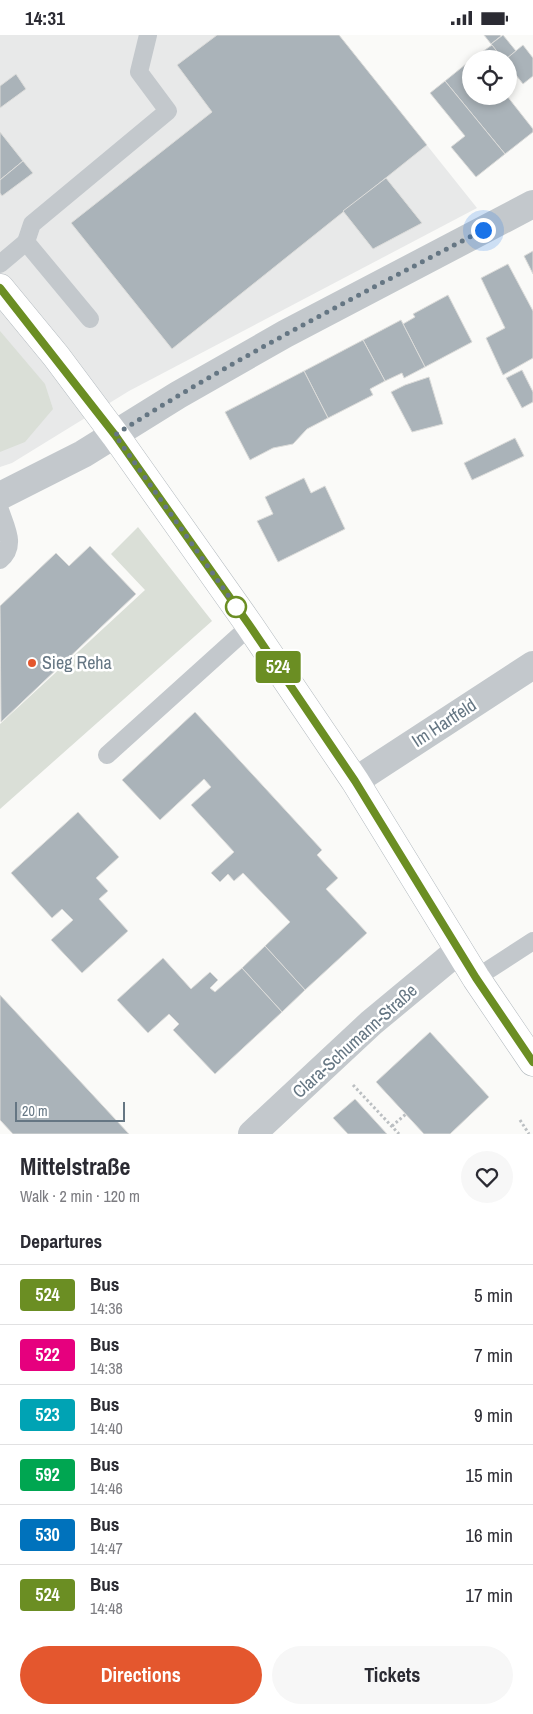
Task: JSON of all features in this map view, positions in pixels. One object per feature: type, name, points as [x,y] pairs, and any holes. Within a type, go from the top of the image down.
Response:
[{"type":"main road","points":[[0,288],[56,356],[115,435],[250,626],[355,781],[476,978],[533,1062]]},
{"type":"street","points":[[0,496],[76,458],[178,395],[285,334],[533,204]]},
{"type":"street","name":"Im Hartfeld","points":[[355,781],[533,665]]},
{"type":"street","name":"Clara-Schumann-Straße","points":[[252,1134],[371,1023],[460,950]]},
{"type":"lane","points":[[0,264],[26,242],[32,224],[168,111],[139,72],[148,35]]},
{"type":"lane","points":[[26,242],[90,319]]},
{"type":"lane","points":[[0,510],[10,539],[6,555],[0,560]]},
{"type":"lane","points":[[108,755],[250,626]]},
{"type":"lane","points":[[476,978],[533,941]]},
{"type":"path","points":[[331,1061],[399,1134]]},
{"type":"path","points":[[392,1126],[406,1114]]},
{"type":"path","points":[[520,1120],[529,1134]]},
{"type":"shaded area","points":[[0,35],[339,35],[477,208],[129,391],[12,463],[0,467]]},
{"type":"shaded area","points":[[0,331],[45,384],[53,409],[25,442],[0,452]]},
{"type":"shaded area","points":[[138,527],[212,621],[0,809],[0,724],[145,590],[111,554]]},
{"type":"building","points":[[217,35],[339,35],[427,145],[172,349],[71,223],[212,112],[177,65]]},
{"type":"building","points":[[484,35],[500,35],[501,36],[491,44]]},
{"type":"building","points":[[503,35],[515,50],[496,50],[491,44]]},
{"type":"building","points":[[492,45],[496,50],[485,50]]},
{"type":"building","points":[[523,45],[533,58],[533,76],[523,84],[517,76],[517,50]]},
{"type":"building","points":[[462,67],[462,102],[445,81]]},
{"type":"building","points":[[16,74],[26,89],[0,108],[0,86]]},
{"type":"building","points":[[445,81],[462,102],[462,105],[465,105],[505,154],[476,177],[451,147],[465,136],[430,93]]},
{"type":"building","points":[[465,105],[514,105],[533,129],[533,132],[505,154]]},
{"type":"building","points":[[0,132],[23,161],[0,180]]},
{"type":"building","points":[[23,161],[33,173],[2,196],[0,193],[0,180]]},
{"type":"building","points":[[386,178],[422,223],[373,249],[343,211]]},
{"type":"building","points":[[533,251],[533,274],[524,256]]},
{"type":"building","points":[[508,264],[533,311],[533,358],[503,375],[486,338],[505,328],[481,278]]},
{"type":"building","points":[[448,295],[472,342],[425,367],[403,324],[415,317],[413,314]]},
{"type":"building","points":[[401,320],[425,367],[404,378],[402,373],[385,381],[363,340]]},
{"type":"building","points":[[363,340],[385,381],[370,389],[373,395],[328,418],[304,371]]},
{"type":"building","points":[[522,370],[533,392],[533,402],[522,408],[506,378]]},
{"type":"building","points":[[304,371],[328,418],[307,429],[293,444],[273,448],[250,460],[225,412]]},
{"type":"building","points":[[429,377],[443,424],[412,432],[391,392]]},
{"type":"building","points":[[515,438],[524,456],[472,480],[464,463]]},
{"type":"building","points":[[304,478],[311,493],[325,486],[345,529],[278,562],[257,521],[273,514],[265,497]]},
{"type":"building","name":"Sieg Reha","points":[[90,546],[136,594],[1,722],[0,606],[56,553],[69,566]]},
{"type":"building","points":[[195,712],[322,850],[317,855],[338,878],[326,889],[367,933],[305,990],[265,946],[290,922],[243,873],[234,881],[228,874],[220,882],[211,873],[234,852],[191,805],[211,787],[204,779],[160,820],[122,780]]},
{"type":"building","points":[[78,812],[119,857],[96,878],[108,891],[99,899],[128,931],[82,973],[51,940],[73,920],[62,909],[52,918],[11,873]]},
{"type":"building","points":[[265,946],[305,990],[282,1012],[242,968]]},
{"type":"building","points":[[163,958],[191,989],[210,972],[218,980],[210,988],[215,992],[242,968],[282,1012],[215,1074],[173,1030],[179,1024],[169,1014],[148,1033],[117,1000]]},
{"type":"building","points":[[0,995],[129,1134],[13,1134],[0,1120]]},
{"type":"building","points":[[430,1032],[489,1097],[450,1134],[424,1134],[376,1082]]},
{"type":"building","points":[[355,1099],[387,1134],[348,1134],[333,1118]]},
{"type":"bus line","name":"524","points":[[0,288],[56,356],[176,518],[355,781],[476,978],[533,1062]]},
{"type":"place","name":"Sieg Reha","points":[[32,663]]},
{"type":"route","points":[[236,607],[240,612],[176,518],[115,435],[178,395],[285,334],[483,230]]}]
